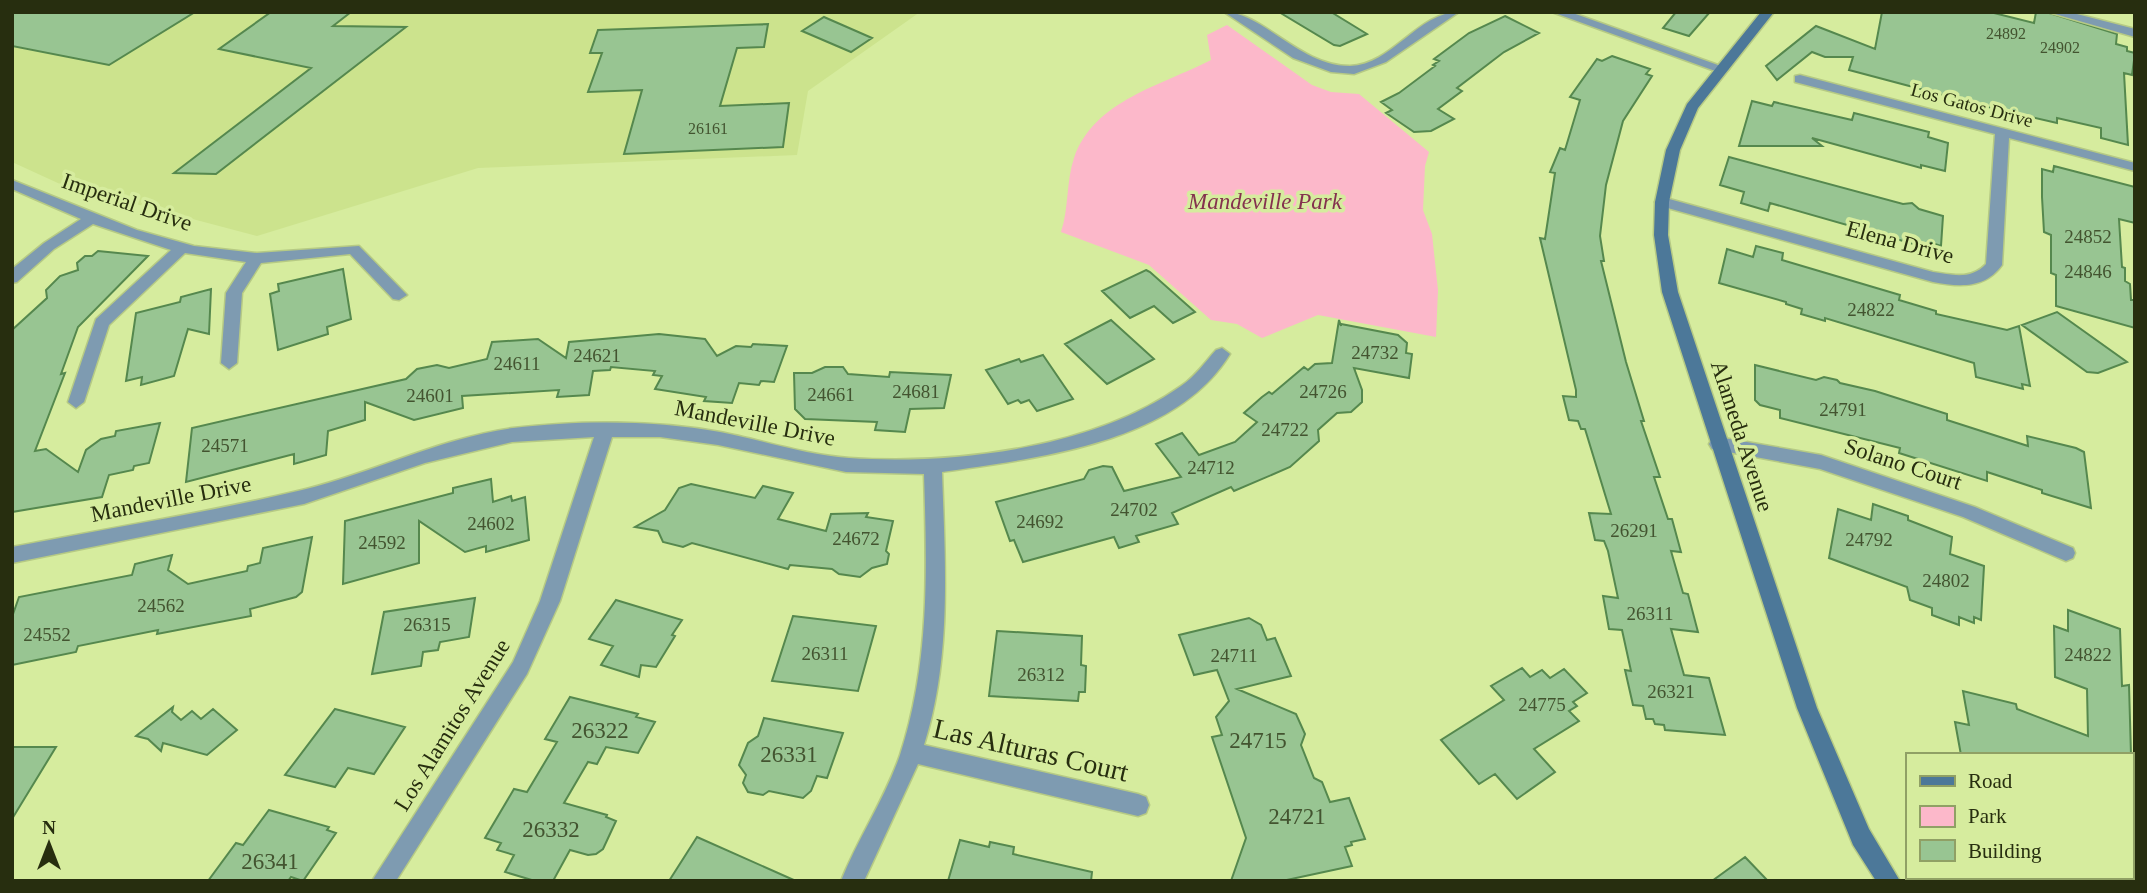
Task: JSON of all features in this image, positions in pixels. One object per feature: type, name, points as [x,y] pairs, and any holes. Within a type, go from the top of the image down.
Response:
[{"type":"street","points":[[1230,12],[1312,62],[1343,71],[1372,64],[1453,12]]},
{"type":"street","points":[[1558,12],[1723,69]]},
{"type":"street","name":"Alameda Avenue","points":[[1768,12],[1692,107],[1673,150],[1662,202],[1661,235],[1670,292],[1807,708],[1861,837],[1889,881]]},
{"type":"street","points":[[2054,12],[2135,33]]},
{"type":"street","name":"Los Gatos Drive","points":[[1800,79],[2135,167]]},
{"type":"street","name":"Elena Drive","points":[[1662,202],[1933,277],[1973,281],[1986,275],[1994,265],[2003,133]]},
{"type":"street","name":"Imperial Drive","points":[[12,184],[92,218],[182,248],[257,258],[354,249],[399,295]]},
{"type":"street","points":[[12,278],[48,246],[92,218]]},
{"type":"street","points":[[76,402],[102,323],[182,248]]},
{"type":"street","points":[[229,363],[233,293],[257,258]]},
{"type":"street","name":"Mandeville Drive","points":[[12,555],[304,497],[424,457],[512,435],[660,430],[719,438],[846,465],[933,467],[1036,451],[1105,434],[1159,409],[1192,388],[1222,354]]},
{"type":"street","name":"Los Alamitos Avenue","points":[[383,881],[520,668],[550,601],[605,430]]},
{"type":"street","name":"Solano Court","points":[[1718,444],[1821,462],[1969,512],[2066,553]]},
{"type":"street","points":[[852,881],[882,825],[911,752],[930,679],[936,616],[933,467]]},
{"type":"street","name":"Las Alturas Court","points":[[911,752],[1138,805]]},
{"type":"shaded area","points":[[12,12],[920,12],[808,91],[797,155],[478,168],[257,236],[60,184],[12,162]]},
{"type":"green space","name":"Mandeville Park","points":[[1227,25],[1312,85],[1331,92],[1359,94],[1429,152],[1425,166],[1423,210],[1432,234],[1438,290],[1436,337],[1318,315],[1262,338],[1237,324],[1211,320],[1149,265],[1061,232],[1071,167],[1084,138],[1113,108],[1211,60],[1207,35]]},
{"type":"building","points":[[12,12],[195,12],[109,65],[12,46]]},
{"type":"building","points":[[271,12],[351,12],[333,26],[406,27],[216,174],[174,173],[311,68],[219,49]]},
{"type":"building","points":[[1279,12],[1331,12],[1367,34],[1340,46],[1334,45]]},
{"type":"building","points":[[1676,12],[1710,12],[1689,36],[1663,28]]},
{"type":"building","points":[[1882,12],[1990,12],[2034,23],[2036,12],[2046,12],[2117,34],[2116,44],[2135,53],[2132,75],[2124,73],[2128,145],[2101,138],[2101,128],[2057,118],[2057,123],[1996,109],[1849,70],[1853,57],[1825,57],[1812,52],[1777,80],[1766,66],[1816,26],[1875,49]]},
{"type":"building","points":[[1505,16],[1539,33],[1504,52],[1457,88],[1462,91],[1438,109],[1454,119],[1431,131],[1414,132],[1386,113],[1392,110],[1381,102],[1399,93],[1435,66],[1433,65],[1439,61],[1434,59],[1469,33]]},
{"type":"building","points":[[824,17],[872,38],[851,52],[802,31]]},
{"type":"building","points":[[768,24],[764,47],[737,48],[720,106],[789,103],[783,147],[624,154],[642,90],[588,92],[602,53],[590,53],[598,30]]},
{"type":"building","points":[[1612,56],[1650,69],[1646,74],[1652,76],[1623,121],[1606,185],[1600,236],[1604,261],[1601,261],[1644,421],[1641,421],[1660,477],[1654,477],[1668,519],[1672,519],[1681,552],[1671,551],[1683,593],[1688,594],[1698,632],[1671,629],[1684,675],[1709,678],[1725,735],[1665,730],[1664,725],[1655,724],[1653,719],[1646,719],[1643,706],[1633,705],[1625,670],[1631,671],[1622,630],[1609,629],[1603,596],[1618,598],[1608,551],[1604,541],[1595,540],[1589,513],[1611,514],[1585,429],[1581,429],[1578,421],[1569,420],[1563,396],[1576,397],[1576,390],[1540,238],[1545,239],[1555,173],[1550,172],[1560,148],[1565,150],[1580,100],[1570,97],[1597,59],[1602,61]]},
{"type":"building","points":[[1752,101],[1772,106],[1774,102],[1852,120],[1854,113],[1929,132],[1928,137],[1948,143],[1945,171],[1921,165],[1921,168],[1812,138],[1822,146],[1739,146]]},
{"type":"building","points":[[1729,157],[1903,204],[1912,203],[1919,209],[1943,216],[1941,246],[1932,243],[1931,249],[1770,203],[1768,211],[1741,203],[1744,192],[1720,185]]},
{"type":"building","points":[[2054,166],[2135,187],[2135,223],[2119,219],[2122,267],[2125,268],[2125,281],[2130,284],[2131,300],[2134,300],[2135,328],[2056,306],[2056,275],[2051,273],[2051,235],[2044,232],[2042,197],[2042,169],[2053,172]]},
{"type":"building","points":[[1756,246],[1783,253],[1782,260],[1900,295],[1899,300],[1936,311],[1936,314],[2007,330],[2019,326],[2030,386],[2022,384],[2023,389],[1976,377],[1974,363],[1825,318],[1825,321],[1801,314],[1802,309],[1786,302],[1719,283],[1727,249],[1753,257]]},
{"type":"building","points":[[98,251],[148,256],[78,327],[61,374],[65,373],[35,451],[46,449],[78,472],[86,450],[101,439],[115,436],[116,431],[160,423],[149,463],[134,466],[133,470],[109,475],[102,497],[12,512],[12,330],[47,298],[46,290],[60,276],[78,270],[77,263],[85,256],[92,256]]},
{"type":"building","points":[[343,269],[351,319],[327,327],[328,334],[278,350],[270,294],[279,291],[278,284]]},
{"type":"building","points":[[1146,270],[1195,312],[1173,323],[1154,306],[1130,318],[1102,291]]},
{"type":"building","points":[[211,289],[209,334],[188,329],[174,376],[141,385],[142,377],[126,381],[136,313],[180,302],[181,297]]},
{"type":"building","points":[[2057,312],[2127,362],[2098,373],[2087,372],[2022,325]]},
{"type":"building","points":[[1111,320],[1154,359],[1107,384],[1065,344]]},
{"type":"building","points":[[1339,320],[1341,326],[1398,335],[1407,343],[1406,353],[1412,354],[1409,378],[1354,368],[1362,390],[1362,402],[1351,412],[1337,413],[1318,430],[1319,441],[1290,467],[1234,491],[1231,487],[1172,513],[1178,524],[1136,536],[1139,542],[1119,548],[1114,537],[1023,562],[1014,540],[1010,541],[996,502],[1084,479],[1089,470],[1103,466],[1112,467],[1124,491],[1181,477],[1156,444],[1182,433],[1199,455],[1235,442],[1257,422],[1244,413],[1262,397],[1269,392],[1272,394],[1304,367],[1308,370],[1315,364],[1332,363]]},
{"type":"building","points":[[659,334],[705,339],[717,356],[736,346],[787,346],[774,382],[761,381],[759,385],[739,383],[732,403],[704,401],[706,397],[655,389],[662,376],[653,375],[655,371],[611,367],[610,370],[593,371],[589,395],[557,397],[559,390],[462,396],[463,408],[414,420],[365,402],[365,420],[328,431],[326,455],[294,464],[294,454],[186,482],[192,428],[406,379],[417,369],[437,365],[449,368],[487,359],[492,342],[538,339],[566,358],[569,342]]},
{"type":"building","points":[[1043,355],[1073,399],[1037,411],[1029,400],[1008,404],[986,370],[1019,359],[1021,362]]},
{"type":"building","points":[[1755,365],[1816,380],[1824,377],[1875,391],[1947,414],[1947,420],[2028,446],[2027,436],[2076,448],[2084,452],[2091,508],[1987,472],[1987,481],[1899,453],[1900,448],[1780,418],[1780,410],[1760,405],[1755,400]]},
{"type":"building","points":[[825,367],[843,367],[848,374],[889,377],[890,372],[951,375],[944,408],[910,409],[905,432],[875,430],[877,422],[805,419],[795,409],[794,373],[812,373]]},
{"type":"building","points":[[491,479],[493,502],[511,496],[512,501],[525,497],[529,540],[486,552],[486,546],[465,552],[419,521],[419,563],[343,584],[345,521],[453,493],[453,488]]},
{"type":"building","points":[[691,484],[755,498],[763,486],[793,493],[778,519],[826,531],[831,514],[868,513],[866,517],[893,521],[886,551],[889,554],[887,564],[872,568],[860,577],[839,574],[832,569],[790,565],[788,569],[692,543],[683,547],[663,542],[658,531],[635,527],[665,510],[679,488]]},
{"type":"building","points":[[1873,504],[1908,516],[1908,520],[1952,537],[1950,554],[1984,566],[1981,620],[1974,617],[1974,623],[1959,617],[1959,625],[1932,615],[1932,608],[1910,600],[1907,587],[1829,558],[1838,509],[1871,520]]},
{"type":"building","points":[[312,537],[302,592],[296,597],[250,609],[251,616],[78,646],[76,652],[12,665],[12,617],[19,597],[132,575],[135,564],[172,555],[168,570],[188,584],[247,571],[248,566],[260,563],[263,548]]},
{"type":"building","points":[[475,598],[469,637],[440,642],[438,650],[423,652],[421,666],[372,674],[384,612]]},
{"type":"building","points":[[616,600],[682,620],[656,667],[641,665],[639,677],[601,665],[613,646],[589,639]]},
{"type":"building","points":[[2068,610],[2120,629],[2122,686],[2129,685],[2131,753],[1961,753],[1955,722],[1969,725],[1963,691],[2016,704],[2017,709],[2088,736],[2087,689],[2055,677],[2054,626],[2068,631]]},
{"type":"building","points":[[793,616],[876,626],[858,691],[772,681]]},
{"type":"building","points":[[1249,618],[1261,625],[1267,640],[1275,638],[1291,676],[1237,689],[1296,714],[1305,734],[1301,745],[1314,778],[1322,782],[1330,802],[1349,798],[1365,839],[1351,842],[1352,845],[1345,847],[1352,866],[1282,881],[1231,881],[1246,838],[1212,737],[1222,735],[1216,717],[1229,701],[1217,670],[1194,675],[1179,635]]},
{"type":"building","points":[[997,631],[1082,636],[1081,665],[1086,666],[1085,692],[1079,692],[1078,701],[989,696]]},
{"type":"building","points":[[1522,668],[1530,677],[1542,670],[1550,678],[1564,669],[1587,693],[1573,702],[1577,706],[1569,711],[1579,721],[1534,749],[1555,772],[1517,799],[1495,774],[1479,784],[1441,740],[1504,700],[1491,686]]},
{"type":"building","points":[[570,697],[638,714],[636,717],[655,722],[638,753],[606,747],[597,764],[588,762],[564,803],[607,815],[606,817],[616,821],[603,849],[588,855],[570,850],[553,881],[535,881],[505,872],[514,855],[497,850],[501,843],[485,838],[514,789],[527,792],[557,742],[545,739]]},
{"type":"building","points":[[173,707],[172,712],[181,720],[192,711],[201,719],[213,709],[237,730],[207,755],[163,743],[161,751],[148,739],[136,736]]},
{"type":"building","points":[[335,709],[405,727],[374,774],[348,768],[335,787],[285,775]]},
{"type":"building","points":[[764,718],[843,733],[827,778],[817,776],[811,791],[803,798],[769,791],[763,795],[748,792],[743,783],[746,775],[739,765],[748,743],[758,736]]},
{"type":"building","points":[[12,747],[56,747],[12,819]]},
{"type":"building","points":[[269,810],[329,827],[327,830],[336,833],[303,881],[291,877],[288,881],[208,881],[236,843],[243,845]]},
{"type":"building","points":[[697,837],[796,881],[669,881]]},
{"type":"building","points":[[960,840],[989,847],[990,842],[1014,847],[1013,854],[1092,872],[1091,881],[948,881]]},
{"type":"building","points":[[1745,857],[1768,881],[1712,881]]}]
